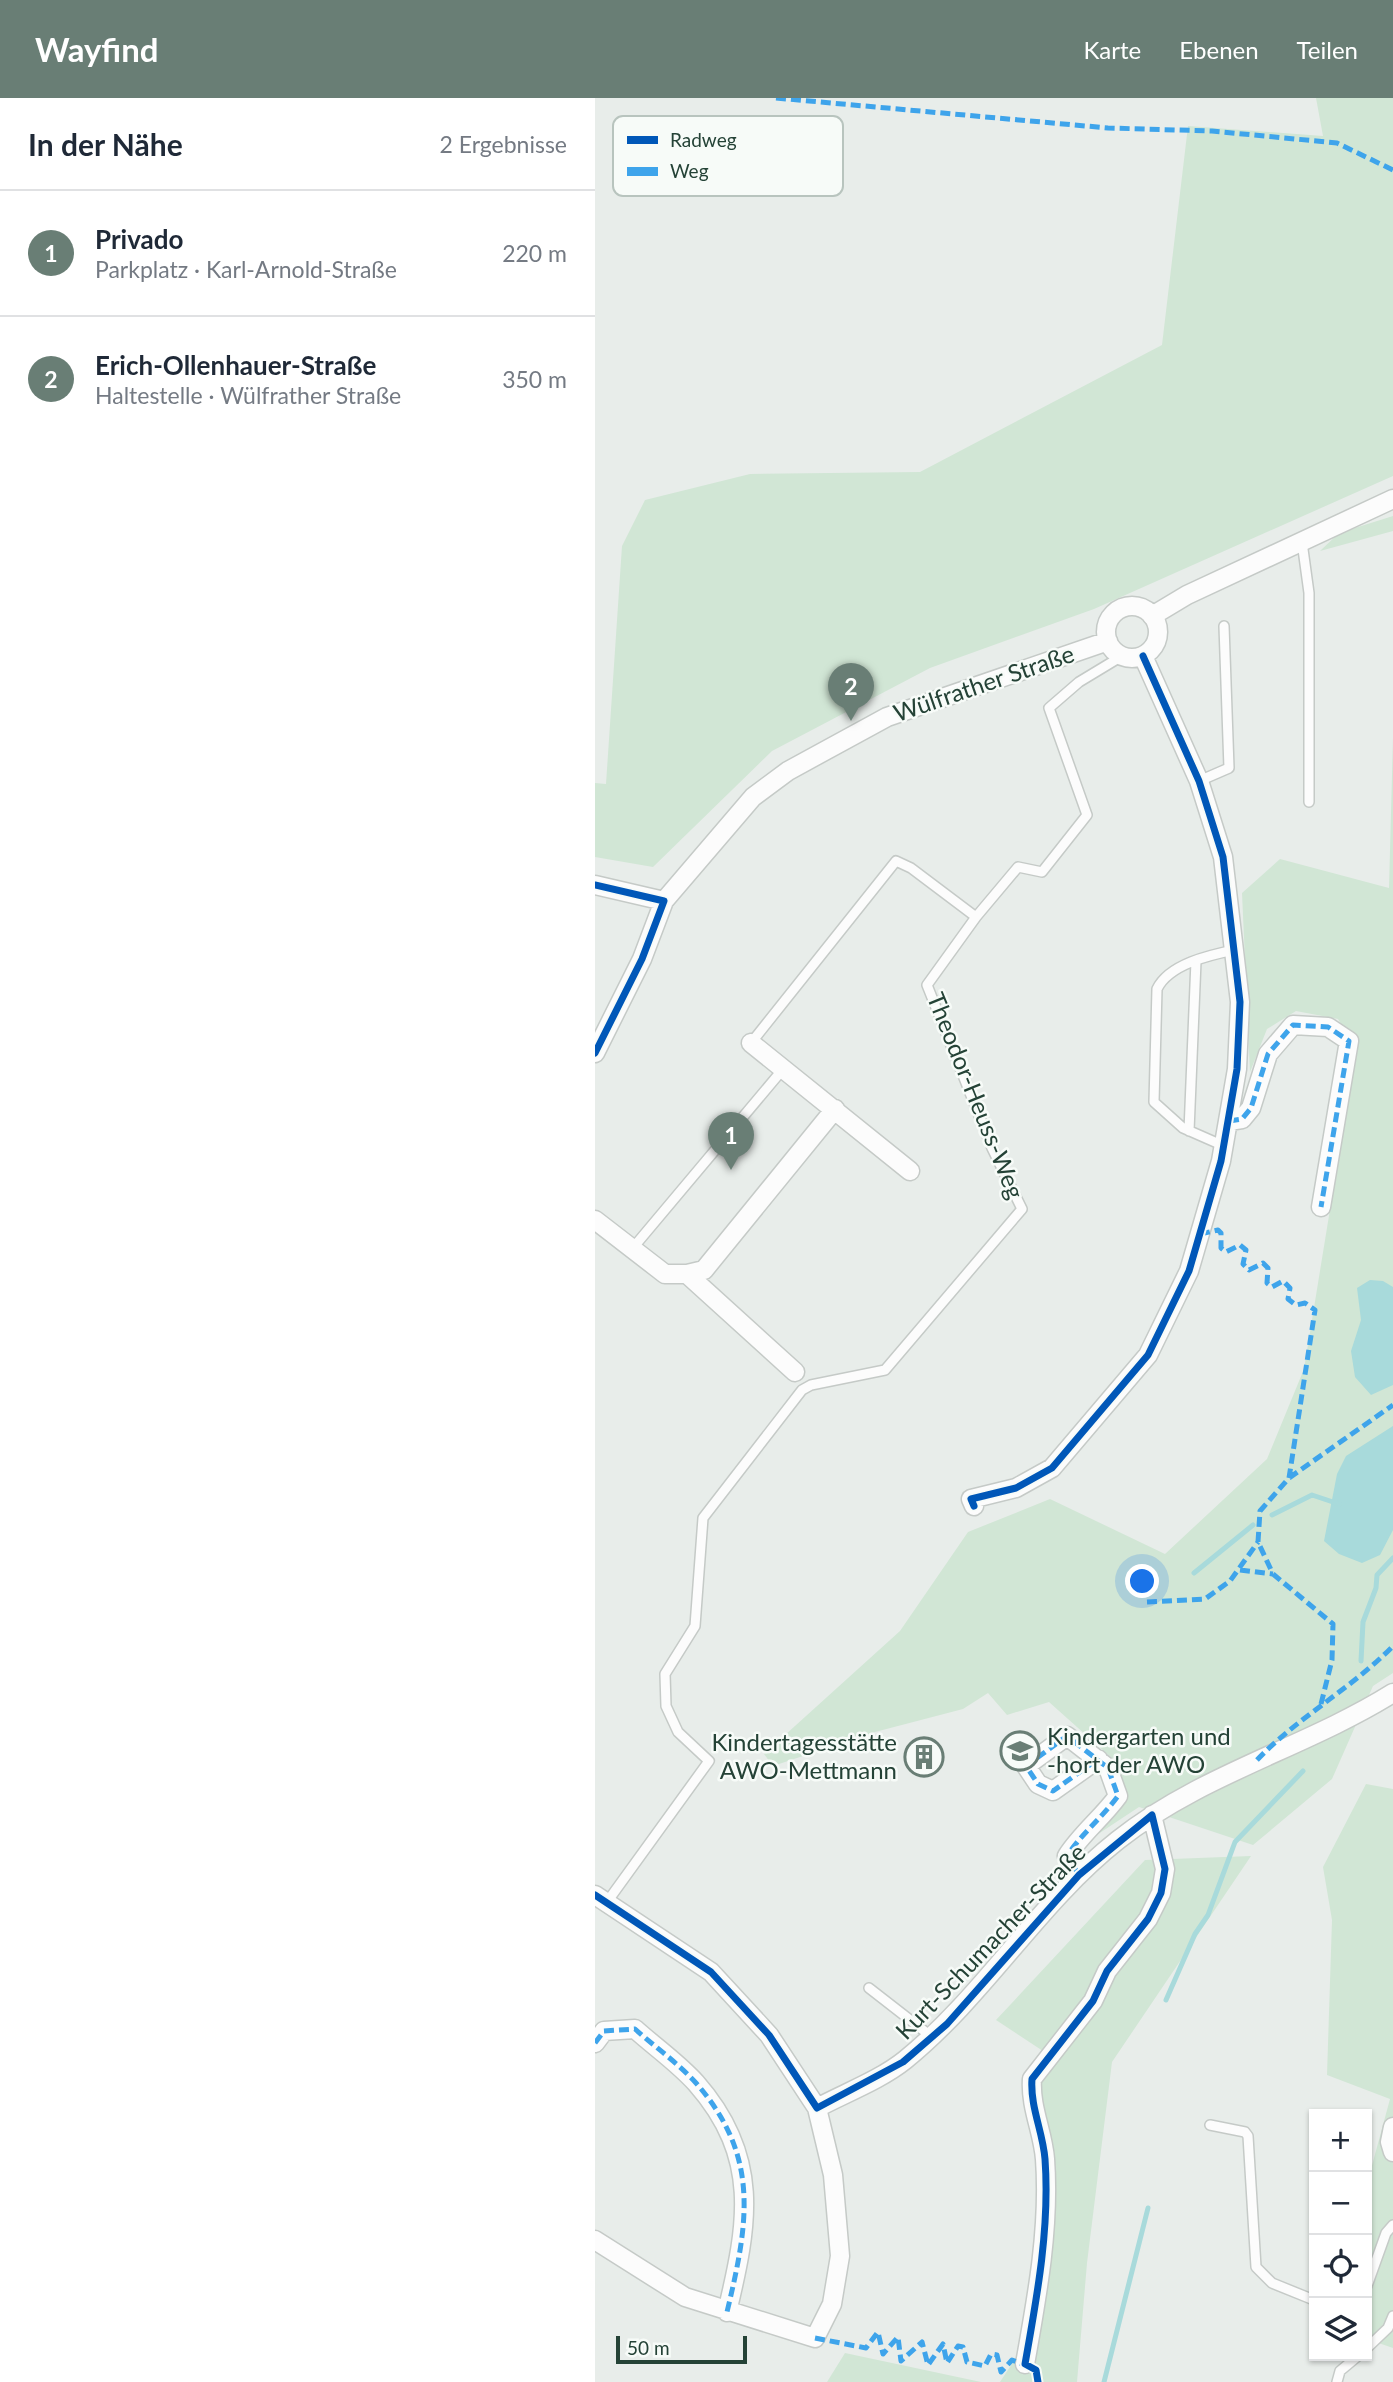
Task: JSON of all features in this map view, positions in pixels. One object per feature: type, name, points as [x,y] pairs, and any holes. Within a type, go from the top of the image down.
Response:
[{"type":"street","points":[[1153,616],[1187,595],[1393,499]]},
{"type":"street","points":[[1131,606],[1143,608],[1153,616],[1158,626],[1158,639],[1152,649],[1143,656],[1122,656],[1108,641],[1107,629],[1111,618],[1120,610],[1131,606]]},
{"type":"street","name":"Wülfrather Straße","points":[[595,1053],[642,959],[664,901],[753,797],[787,771],[887,717],[1108,641]]},
{"type":"street","points":[[974,1506],[971,1499],[1016,1488],[1052,1468],[1148,1355],[1188,1271],[1229,1121],[1237,1069],[1240,1002],[1223,857],[1199,781],[1143,656]]},
{"type":"street","points":[[595,885],[664,901]]},
{"type":"street","points":[[1229,1121],[1242,1119],[1251,1108],[1268,1054],[1293,1025],[1328,1027],[1349,1041],[1321,1208]]},
{"type":"street","points":[[751,1043],[910,1171]]},
{"type":"street","points":[[595,1220],[665,1274],[687,1274],[704,1270],[835,1108]]},
{"type":"street","points":[[687,1274],[795,1372]]},
{"type":"street","name":"Kurt-Schumacher-Straße","points":[[817,2108],[902,2062],[932,2037],[981,1987],[1079,1874],[1152,1815],[1220,1777],[1352,1716],[1393,1693]]},
{"type":"street","points":[[1079,1874],[1067,1856],[1077,1840],[1100,1820],[1118,1796],[1108,1768],[1098,1759]]},
{"type":"street","points":[[1025,2364],[1039,2281],[1045,2195],[1045,2157],[1031,2096],[1032,2080],[1093,2001],[1107,1971],[1148,1919],[1161,1893],[1165,1869],[1152,1815]]},
{"type":"street","points":[[595,2240],[685,2297],[815,2339],[832,2304],[840,2256],[832,2175],[817,2108],[769,2035],[711,1972],[601,1899]]},
{"type":"street","points":[[600,2037],[635,2029],[694,2081],[718,2111],[734,2146],[746,2192],[744,2236],[727,2312]]},
{"type":"street","points":[[1393,2127],[1390,2142],[1393,2152]]},
{"type":"lane","points":[[1302,542],[1308,593],[1309,802]]},
{"type":"lane","points":[[1199,781],[1229,768],[1224,625]]},
{"type":"lane","name":"Theodor-Heuss-Weg","points":[[811,1385],[885,1370],[1022,1209],[992,1149],[927,985],[976,917],[1018,867],[1042,872],[1087,815],[1049,708],[1079,682],[1122,656]]},
{"type":"lane","points":[[751,1043],[896,861],[911,868],[976,917]]},
{"type":"lane","points":[[1224,1146],[1189,1131],[1154,1102],[1157,989],[1161,981],[1196,961],[1234,950]]},
{"type":"lane","points":[[1189,1131],[1196,961]]},
{"type":"lane","points":[[631,1250],[784,1068]]},
{"type":"lane","points":[[601,1899],[709,1761],[678,1732],[666,1706],[665,1674],[695,1626],[703,1518],[803,1390],[811,1385],[795,1372]]},
{"type":"lane","points":[[869,1988],[932,2037]]},
{"type":"lane","points":[[1210,2125],[1245,2132],[1248,2136],[1256,2267],[1272,2283],[1309,2298]]},
{"type":"lane","points":[[1372,2272],[1386,2233],[1393,2225]]},
{"type":"lane","points":[[1372,2343],[1388,2328],[1393,2316]]},
{"type":"lane","points":[[1337,2382],[1340,2371],[1352,2361]]},
{"type":"green space","points":[[1316,98],[1393,98],[1393,476],[1094,609],[930,668],[772,751],[653,867],[595,857],[595,783],[606,784],[622,546],[645,500],[750,474],[920,472],[1162,345],[1188,126],[1323,136]]},
{"type":"green space","points":[[1393,516],[1393,531],[1320,551],[1339,533]]},
{"type":"green space","points":[[1393,738],[1393,1673],[1373,1686],[1332,1779],[1253,1845],[1139,1807],[1077,1848],[1123,1798],[1115,1761],[1049,1702],[1007,1715],[988,1693],[963,1709],[875,1732],[773,1766],[764,1754],[900,1631],[968,1532],[1050,1499],[1165,1554],[1267,1459],[1304,1369],[1356,1050],[1338,1019],[1296,1011],[1267,1029],[1250,1072],[1242,893],[1280,859],[1389,888]]},
{"type":"green space","points":[[1366,1784],[1393,1789],[1393,2348],[1372,2341],[1372,2166],[1390,2099],[1327,2075],[1332,1920],[1323,1867]]},
{"type":"green space","points":[[1251,1856],[1112,2062],[1087,2263],[1077,2382],[1000,2382],[1027,2341],[1048,2151],[1034,2088],[1043,2051],[996,2020],[1145,1860]]},
{"type":"green space","points":[[845,2353],[981,2382],[827,2382]]},
{"type":"water","points":[[1370,1280],[1383,1281],[1393,1287],[1393,1385],[1371,1395],[1355,1377],[1351,1351],[1361,1320],[1357,1288]]},
{"type":"water","points":[[1393,1426],[1393,1530],[1380,1555],[1362,1563],[1339,1554],[1324,1541],[1337,1474],[1346,1456]]},
{"type":"waterway","points":[[1272,1515],[1312,1495],[1339,1504]]},
{"type":"waterway","points":[[1194,1573],[1253,1525]]},
{"type":"waterway","points":[[1361,1661],[1363,1622],[1376,1588],[1377,1575],[1393,1558]]},
{"type":"waterway","points":[[1166,2000],[1195,1934],[1208,1915],[1235,1842],[1303,1771]]},
{"type":"waterway","points":[[1104,2382],[1148,2208]]},
{"type":"marked path","points":[[776,98],[1108,128],[1212,131],[1337,143],[1393,170]]},
{"type":"marked path","points":[[1229,1121],[1242,1119],[1251,1108],[1268,1054],[1293,1025],[1328,1027],[1349,1041],[1321,1207]]},
{"type":"marked path","points":[[1200,1234],[1218,1230],[1221,1233],[1221,1248],[1226,1252],[1240,1245],[1246,1250],[1243,1264],[1249,1270],[1263,1263],[1268,1268],[1267,1283],[1272,1287],[1283,1281],[1290,1288],[1288,1299],[1296,1305],[1305,1303],[1315,1310],[1289,1478]]},
{"type":"marked path","points":[[1321,1704],[1332,1660],[1333,1624],[1273,1574],[1258,1542],[1260,1511],[1289,1478],[1393,1405]]},
{"type":"marked path","points":[[1147,1602],[1205,1599],[1230,1581],[1258,1542]]},
{"type":"marked path","points":[[1240,1570],[1273,1574]]},
{"type":"marked path","points":[[1257,1760],[1393,1646]]},
{"type":"marked path","points":[[1079,1875],[1067,1856],[1118,1796],[1108,1768],[1067,1736],[1026,1766],[1038,1784],[1053,1791],[1098,1759]]},
{"type":"marked path","points":[[595,2043],[604,2031],[635,2029],[696,2083],[717,2110],[731,2138],[740,2165],[744,2220],[727,2312]]},
{"type":"marked path","points":[[815,2338],[866,2348],[878,2332],[883,2354],[898,2337],[901,2361],[922,2342],[928,2365],[943,2344],[947,2363],[958,2346],[963,2347],[967,2362],[985,2366],[991,2354],[997,2355],[1001,2372],[1012,2360],[1030,2367]]},
{"type":"cycle path","points":[[974,1506],[971,1499],[1016,1488],[1052,1468],[1148,1355],[1189,1271],[1221,1161],[1237,1069],[1240,1002],[1223,857],[1199,781],[1143,656]]},
{"type":"cycle path","points":[[595,885],[664,901],[642,959],[595,1053]]},
{"type":"cycle path","points":[[595,1895],[711,1972],[769,2035],[817,2108],[903,2062],[947,2024],[1079,1875],[1152,1815],[1165,1869],[1161,1893],[1148,1919],[1107,1971],[1093,2001],[1032,2079],[1033,2100],[1045,2159],[1046,2210],[1038,2288],[1025,2364],[1036,2370],[1038,2382]]},
{"type":"place","name":"Erich-Ollenhauer-Straße","points":[[851,721]]},
{"type":"place","name":"Privado","points":[[731,1170]]},
{"type":"place","name":"Kindergarten und -hort der AWO","points":[[1020,1751]]},
{"type":"place","name":"Kindertagesstätte AWO-Mettmann","points":[[924,1757]]}]
